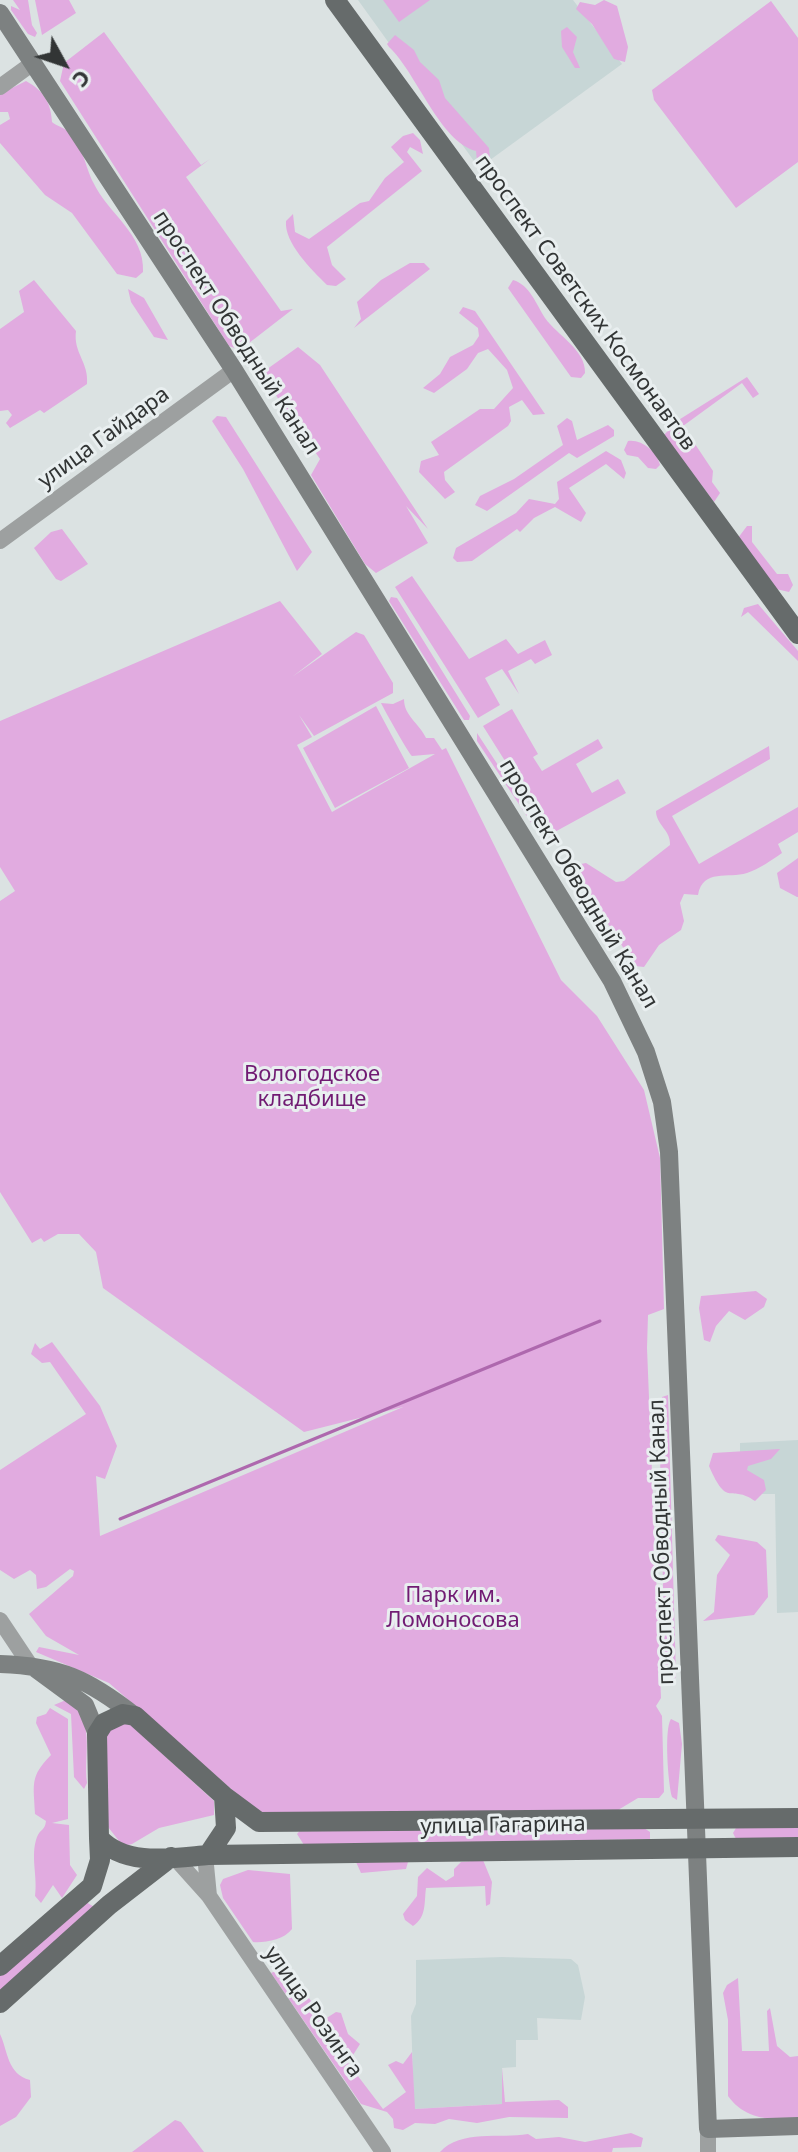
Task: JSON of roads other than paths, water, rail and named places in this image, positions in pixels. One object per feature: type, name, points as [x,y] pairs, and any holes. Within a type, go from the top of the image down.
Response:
[{"type":"main road","name":"проспект Советских Космонавтов","points":[[335,0],[798,634]]},
{"type":"main road","name":"проспект Обводный Канал","points":[[0,13],[234,370],[612,981],[642,1041],[660,1094],[669,1152],[676,1273],[708,2129]]},
{"type":"main road","points":[[0,1664],[30,1665],[81,1678],[135,1716]]},
{"type":"main road","points":[[0,1966],[92,1886],[100,1860],[97,1734],[85,1705],[30,1665]]},
{"type":"main road","points":[[97,1734],[112,1717],[123,1714],[135,1716]]},
{"type":"main road","name":"улица Гагарина","points":[[135,1716],[224,1796],[259,1822],[798,1818]]},
{"type":"main road","points":[[206,1855],[226,1828],[224,1796]]},
{"type":"main road","name":"улица Гагарина","points":[[99,1838],[113,1852],[128,1856],[172,1857],[798,1847]]},
{"type":"main road","points":[[0,2003],[109,1905],[172,1857]]},
{"type":"main road","points":[[708,2129],[798,2126]]},
{"type":"street","points":[[0,87],[33,63]]},
{"type":"street","name":"улица Гайдара","points":[[0,541],[234,370]]},
{"type":"street","points":[[0,1620],[30,1665]]},
{"type":"street","points":[[206,1855],[209,1896]]},
{"type":"street","name":"улица Розинга","points":[[172,1857],[209,1896],[383,2152]]},
{"type":"street","name":"проспект Обводный Канал","points":[[708,2129],[708,2152]]},
{"type":"waterway","points":[[120,1519],[600,1321]]},
{"type":"park label","name":"Вологодское кладбище","points":[[312,1088]]},
{"type":"park label","name":"Парк им. Ломоносова","points":[[453,1608]]}]
